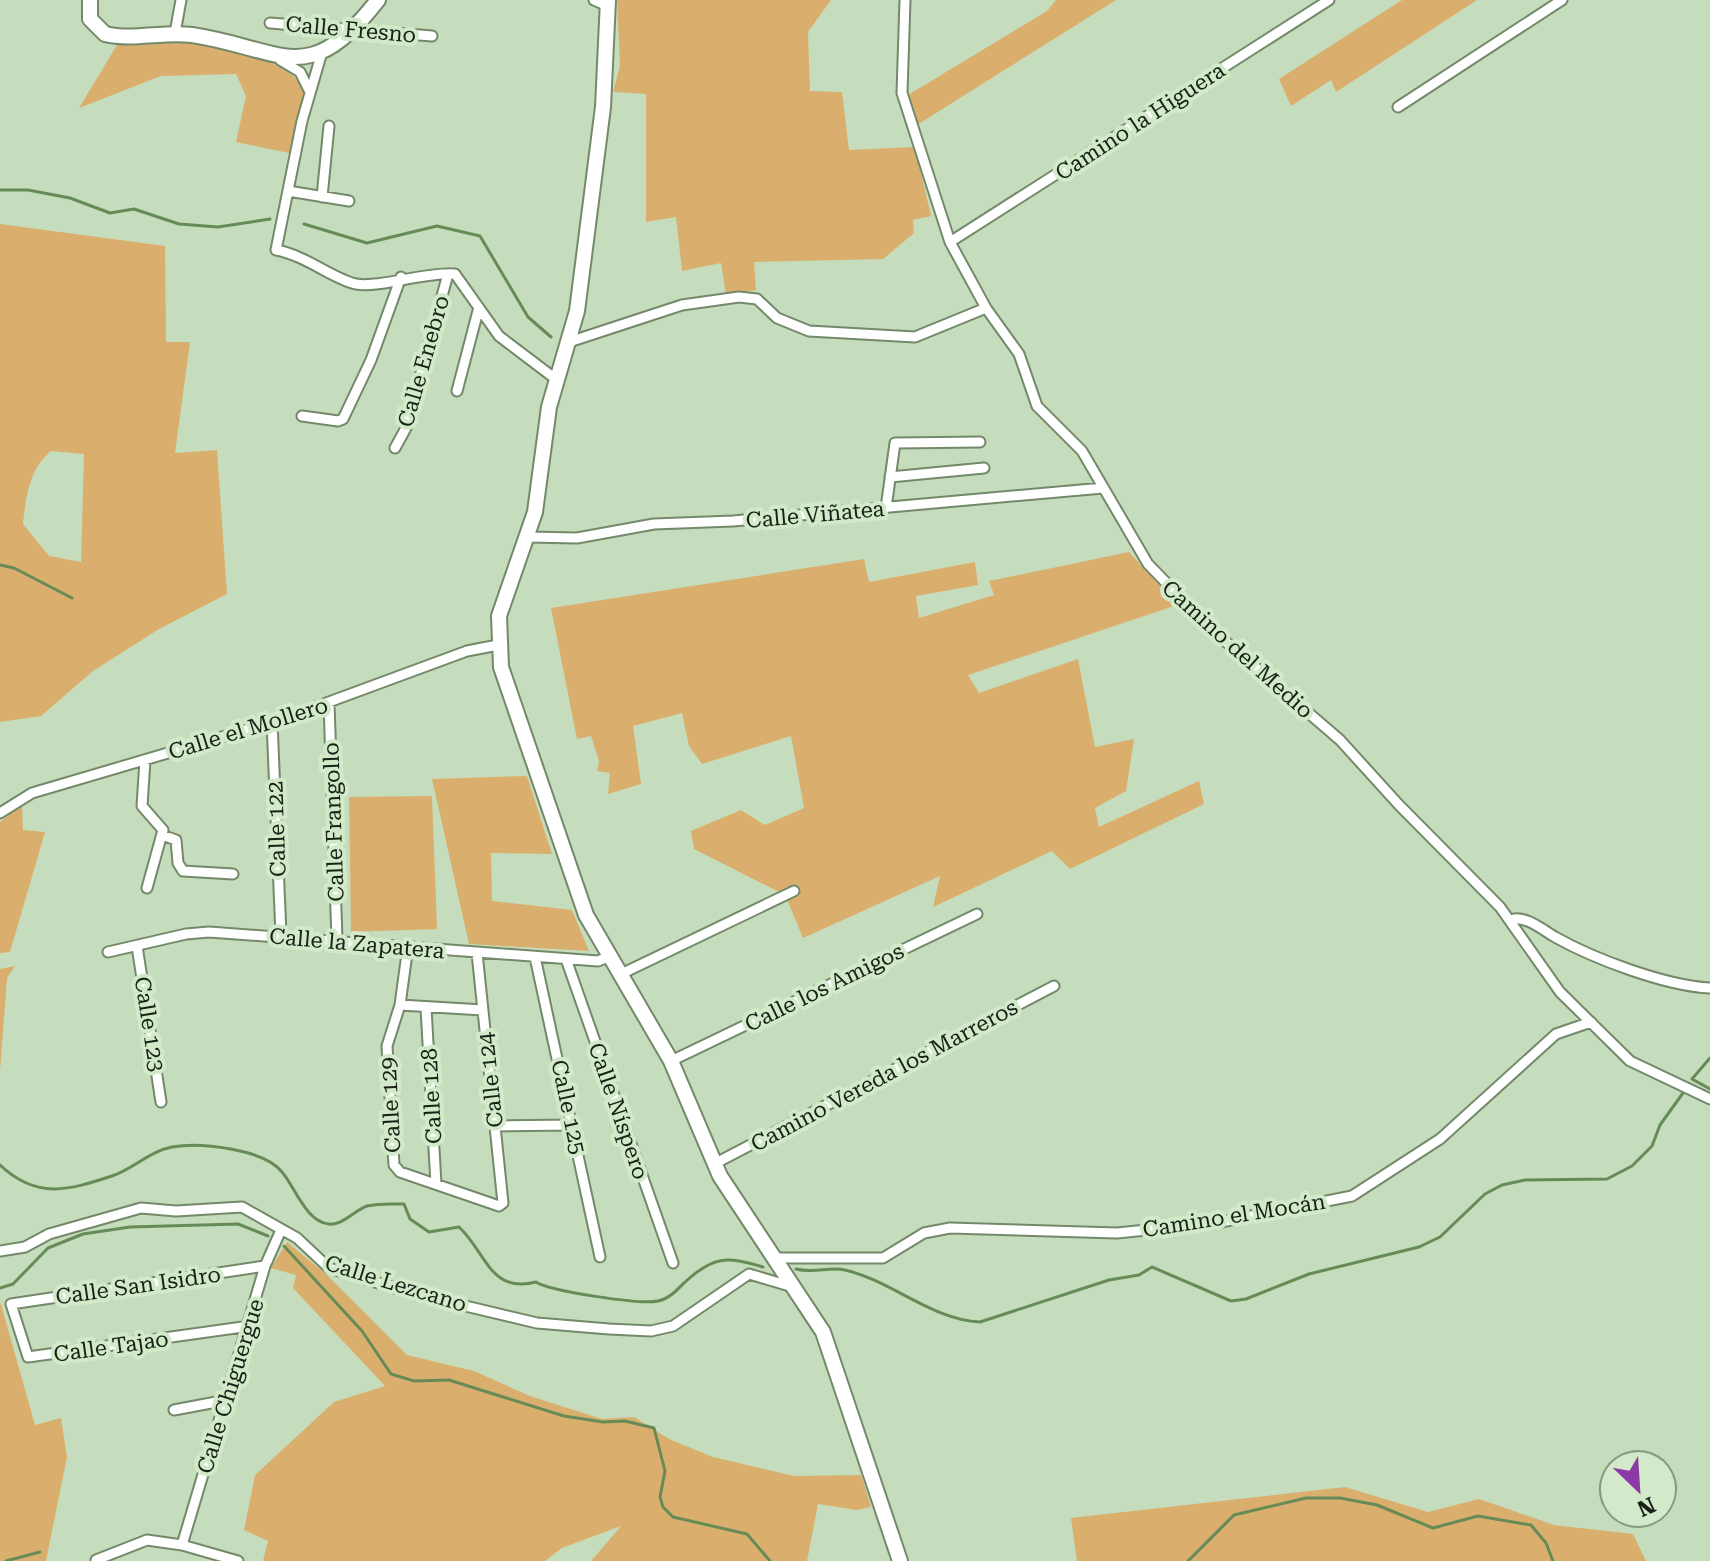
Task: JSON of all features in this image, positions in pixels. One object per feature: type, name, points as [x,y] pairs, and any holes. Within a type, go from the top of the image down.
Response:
[{"type":"main road","points":[[90,0],[90,19],[105,34],[175,33],[274,57],[303,58],[322,52],[354,31],[378,0]]},
{"type":"main road","points":[[603,2],[603,107],[578,300],[557,380],[528,537],[503,596],[498,645],[501,667],[586,915],[671,1061],[714,1164],[796,1287],[832,1354],[900,1561]]},
{"type":"street","points":[[175,33],[181,0]]},
{"type":"street","name":"Camino del Medio","points":[[905,0],[902,93],[950,242],[986,308],[1019,354],[1037,406],[1075,440],[1139,552],[1167,588],[1340,740],[1510,920],[1560,992],[1591,1022],[1638,1067],[1710,1099]]},
{"type":"street","name":"Camino la Higuera","points":[[950,242],[1329,0]]},
{"type":"street","points":[[1398,107],[1562,0]]},
{"type":"street","name":"Calle Fresno","points":[[270,23],[432,36]]},
{"type":"street","points":[[322,52],[309,90],[276,250],[292,253],[355,284],[455,274],[478,311],[504,341],[557,380]]},
{"type":"street","points":[[274,57],[300,72],[309,90]]},
{"type":"street","points":[[322,197],[329,126]]},
{"type":"street","points":[[288,191],[349,201]]},
{"type":"street","name":"Calle Enebro","points":[[395,448],[406,428],[448,274]]},
{"type":"street","points":[[302,416],[343,419],[371,360],[401,277]]},
{"type":"street","points":[[569,342],[682,305],[739,297],[757,299],[777,318],[809,331],[915,337],[986,308]]},
{"type":"street","points":[[457,391],[478,311]]},
{"type":"street","points":[[886,508],[895,443],[980,442]]},
{"type":"street","points":[[890,477],[984,468]]},
{"type":"street","name":"Calle Viñatea","points":[[528,537],[577,538],[654,524],[706,523],[1103,488]]},
{"type":"street","name":"Calle el Mollero","points":[[0,813],[32,793],[272,722],[467,651],[498,645]]},
{"type":"street","name":"Calle Frangollo","points":[[329,703],[337,940]]},
{"type":"street","name":"Calle 122","points":[[272,722],[281,935]]},
{"type":"street","points":[[145,760],[142,806],[160,825],[162,835],[147,888]]},
{"type":"street","points":[[162,835],[176,840],[178,863],[183,871],[233,874]]},
{"type":"street","points":[[619,975],[794,891]]},
{"type":"street","name":"Calle los Amigos","points":[[671,1061],[977,914]]},
{"type":"street","points":[[1510,920],[1521,918],[1567,943],[1646,973],[1710,989]]},
{"type":"street","name":"Calle la Zapatera","points":[[108,952],[186,934],[281,935],[598,961],[608,957]]},
{"type":"street","name":"Calle 123","points":[[137,946],[161,1102]]},
{"type":"street","name":"Calle 129","points":[[408,946],[400,1005],[387,1046],[396,1169],[436,1184]]},
{"type":"street","name":"Calle 124","points":[[436,1184],[499,1206],[503,1203],[477,953]]},
{"type":"street","name":"Calle 125","points":[[535,957],[600,1257]]},
{"type":"street","name":"Calle Níspero","points":[[566,959],[673,1263]]},
{"type":"street","name":"Camino Vereda los Marreros","points":[[714,1164],[1054,986]]},
{"type":"street","points":[[400,1005],[483,1010]]},
{"type":"street","name":"Calle 128","points":[[426,1008],[436,1184]]},
{"type":"street","name":"Camino el Mocán","points":[[777,1258],[883,1258],[924,1233],[950,1228],[1117,1233],[1187,1226],[1352,1196],[1440,1139],[1556,1034],[1591,1022]]},
{"type":"street","points":[[494,1126],[572,1125]]},
{"type":"street","name":"Calle Lezcano","points":[[0,1251],[25,1247],[49,1234],[141,1208],[176,1211],[242,1207],[281,1230],[329,1268],[411,1293],[537,1323],[651,1331],[673,1326],[749,1274],[796,1287]]},
{"type":"street","name":"Calle Chiguergue","points":[[182,1545],[250,1326],[265,1266],[281,1230]]},
{"type":"street","name":"Calle San Isidro","points":[[11,1304],[265,1266]]},
{"type":"street","name":"Calle Tajao","points":[[11,1304],[28,1357],[250,1326]]},
{"type":"street","points":[[174,1410],[227,1400]]},
{"type":"street","points":[[96,1560],[147,1540],[182,1545],[238,1561]]},
{"type":"shaded area","points":[[617,0],[831,0],[808,32],[810,91],[842,92],[849,150],[915,147],[931,216],[913,220],[914,233],[883,259],[754,262],[756,290],[726,295],[721,263],[682,271],[676,217],[646,222],[646,94],[613,92],[620,66]]},
{"type":"shaded area","points":[[1056,0],[1116,0],[917,125],[908,95],[1047,11]]},
{"type":"shaded area","points":[[1402,0],[1477,0],[1336,92],[1331,80],[1291,106],[1279,79]]},
{"type":"shaded area","points":[[176,39],[268,61],[297,80],[303,92],[303,106],[289,153],[236,142],[246,96],[236,74],[161,76],[79,108],[117,45]]},
{"type":"shaded area","points":[[0,224],[165,246],[166,342],[190,342],[175,453],[217,450],[227,594],[159,629],[93,671],[41,716],[0,722]],"holes":[[[51,451],[84,454],[81,562],[49,556],[23,524],[30,484],[44,458]]]},
{"type":"shaded area","points":[[1129,552],[1177,605],[968,675],[979,693],[1078,659],[1095,747],[1134,739],[1126,791],[1095,808],[1099,827],[1199,781],[1204,804],[1070,869],[1052,851],[933,907],[940,876],[803,938],[785,895],[694,849],[691,831],[741,810],[765,825],[804,808],[791,736],[702,764],[689,746],[682,713],[633,726],[641,784],[608,794],[610,773],[597,771],[599,761],[591,736],[577,739],[551,608],[864,559],[869,582],[975,562],[978,585],[916,596],[919,618],[994,595],[989,581]]},
{"type":"shaded area","points":[[527,776],[552,854],[491,853],[492,901],[572,910],[589,951],[469,944],[432,779]]},
{"type":"shaded area","points":[[432,796],[437,929],[351,932],[349,797]]},
{"type":"shaded area","points":[[22,805],[23,830],[45,832],[10,952],[0,953],[0,822]]},
{"type":"shaded area","points":[[15,966],[7,978],[0,1071],[0,969]]},
{"type":"shaded area","points":[[287,1242],[327,1275],[407,1355],[474,1371],[530,1396],[602,1419],[634,1417],[669,1439],[713,1457],[794,1476],[861,1475],[871,1507],[857,1510],[818,1504],[807,1561],[591,1561],[621,1526],[562,1548],[545,1561],[263,1561],[268,1541],[244,1530],[255,1475],[334,1402],[385,1386],[293,1288],[296,1275],[271,1268]]},
{"type":"shaded area","points":[[0,1301],[35,1425],[61,1418],[67,1457],[46,1561],[0,1561]]},
{"type":"shaded area","points":[[1345,1487],[1428,1512],[1479,1499],[1554,1525],[1633,1534],[1646,1561],[1077,1561],[1071,1518]]},
{"type":"waterway","points":[[0,190],[28,190],[70,198],[110,213],[134,209],[179,224],[218,227],[270,219]]},
{"type":"waterway","points":[[304,224],[367,243],[437,226],[480,236],[528,317],[551,337]]},
{"type":"waterway","points":[[0,565],[14,568],[72,598]]},
{"type":"waterway","points":[[1710,1058],[1692,1079],[1710,1089]]},
{"type":"waterway","points":[[796,1269],[845,1270],[879,1282],[945,1315],[980,1322],[1109,1280],[1139,1275],[1152,1267],[1231,1301],[1246,1299],[1309,1274],[1419,1247],[1440,1237],[1485,1194],[1502,1185],[1525,1180],[1607,1179],[1632,1166],[1652,1146],[1660,1125],[1683,1093]]},
{"type":"waterway","points":[[0,1165],[27,1183],[54,1189],[112,1176],[156,1152],[172,1147],[231,1149],[273,1164],[287,1178],[307,1211],[321,1222],[339,1223],[367,1206],[404,1204],[410,1219],[429,1232],[459,1227],[490,1268],[508,1282],[536,1282],[615,1299],[662,1300],[694,1274],[720,1261],[739,1261],[763,1267]]},
{"type":"waterway","points":[[0,1288],[13,1284],[48,1248],[83,1234],[130,1227],[238,1224],[268,1236]]},
{"type":"waterway","points":[[284,1246],[362,1331],[391,1374],[414,1381],[449,1380],[564,1416],[603,1422],[625,1421],[654,1428],[665,1471],[660,1497],[663,1507],[673,1517],[747,1534],[770,1561]]},
{"type":"waterway","points":[[1188,1561],[1234,1515],[1306,1498],[1340,1498],[1377,1505],[1433,1528],[1478,1516],[1531,1525],[1546,1543],[1553,1561]]},
{"type":"waterway","points":[[6,1561],[40,1552]]}]
